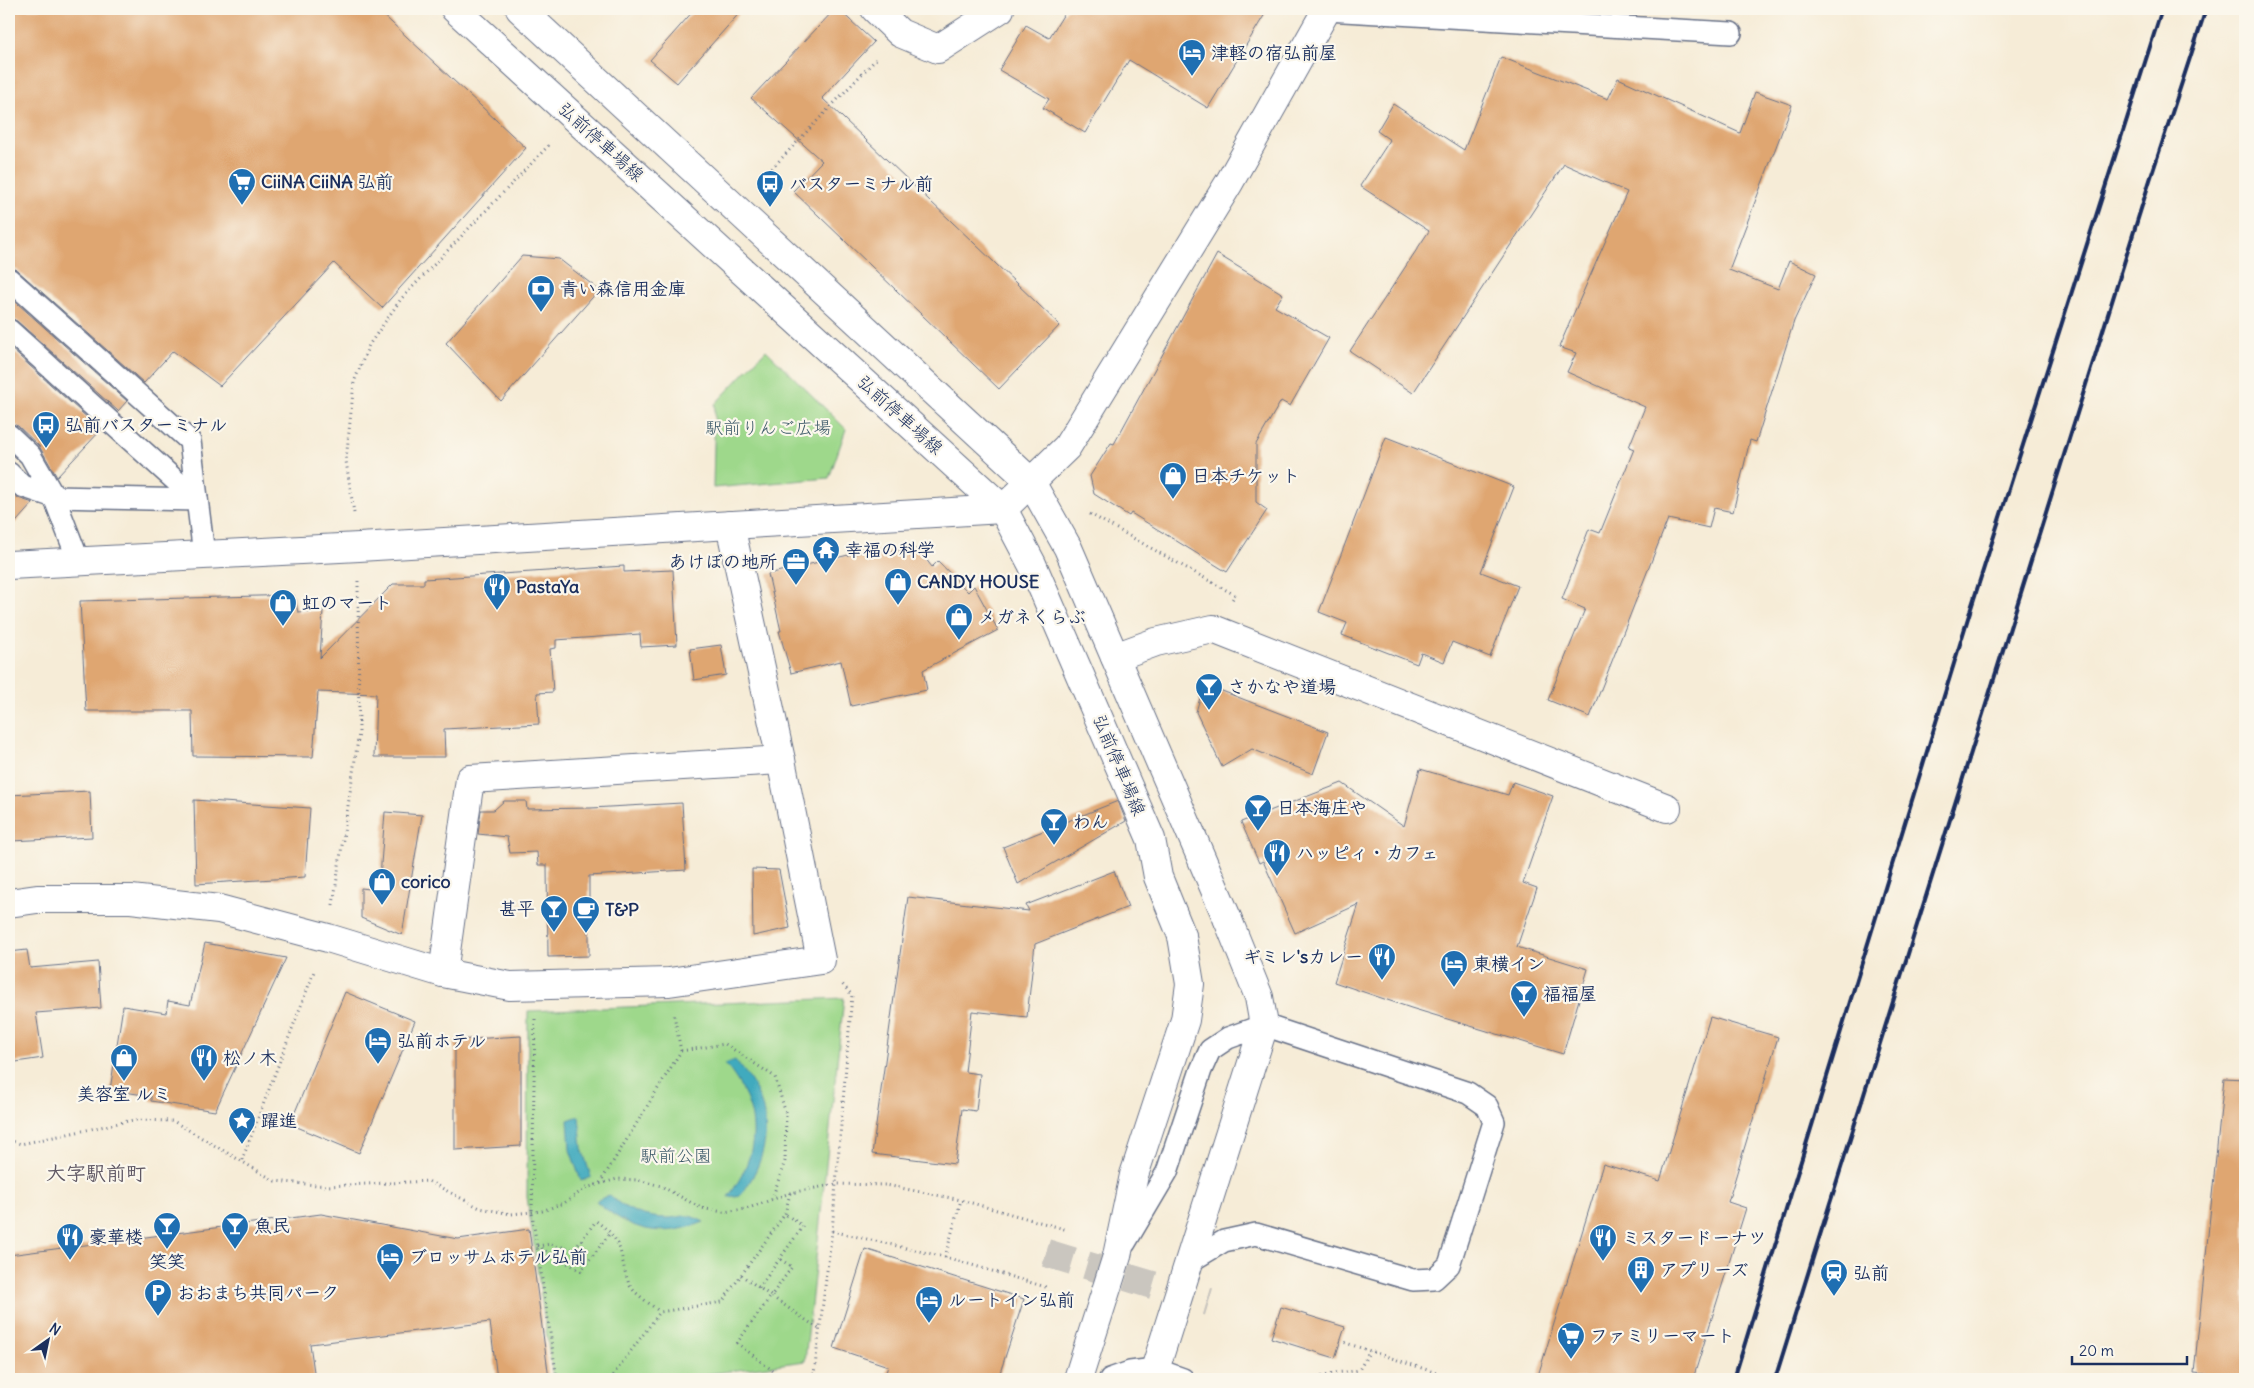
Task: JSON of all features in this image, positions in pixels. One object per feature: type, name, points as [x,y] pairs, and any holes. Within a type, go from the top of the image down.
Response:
[{"type":"street","name":"弘前停車場線","points":[[456,9],[1003,509],[1032,564],[1151,838],[1158,877],[1182,936],[1190,984],[1185,1020],[1134,1175],[1117,1256],[1078,1379]]},
{"type":"street","points":[[520,9],[1031,482],[1068,548],[1260,997],[1264,1025],[1154,1374]]},
{"type":"street","points":[[875,9],[900,33],[938,49],[1000,9]]},
{"type":"street","points":[[9,565],[204,556],[1003,509],[1066,447],[1229,184],[1326,10]]},
{"type":"street","points":[[9,903],[37,899],[131,899],[219,909],[328,938],[443,973],[510,986],[669,982],[820,960],[781,760],[730,525]]},
{"type":"street","points":[[1115,657],[1156,642],[1213,629],[1667,808]]},
{"type":"street","points":[[443,973],[470,779],[781,760]]},
{"type":"lane","points":[[1326,10],[1731,33]]},
{"type":"lane","points":[[9,279],[190,441],[204,556]]},
{"type":"lane","points":[[9,330],[198,500]]},
{"type":"lane","points":[[9,435],[30,455],[54,497],[79,562]]},
{"type":"lane","points":[[9,473],[22,486],[54,497],[198,500]]},
{"type":"lane","points":[[1117,1256],[1167,1172],[1201,1070],[1210,1050],[1228,1038],[1264,1025],[1468,1092],[1487,1106],[1494,1122],[1449,1265],[1434,1279],[1413,1280],[1256,1234],[1224,1242],[1189,1262]]},
{"type":"lane","points":[[1110,1379],[1130,1372],[1183,1379]]},
{"type":"path","points":[[756,185],[900,33]]},
{"type":"path","points":[[1090,514],[1234,595],[1213,629]]},
{"type":"path","points":[[242,1160],[273,1075],[328,938]]},
{"type":"path","points":[[758,1379],[814,1374],[832,1231],[852,995],[820,960]]},
{"type":"path","points":[[600,1184],[681,1051],[669,982]]},
{"type":"path","points":[[535,986],[532,1213],[557,1379]]},
{"type":"path","points":[[681,1051],[725,1044],[775,1077],[786,1114],[785,1161],[772,1199]]},
{"type":"path","points":[[9,1140],[21,1144],[134,1120],[173,1121],[275,1181],[327,1186],[428,1182],[480,1208],[511,1214],[532,1213],[564,1204],[586,1188],[618,1179],[638,1180],[661,1186],[701,1208],[723,1212],[746,1209],[790,1193],[836,1184],[886,1185],[962,1200],[1068,1230]]},
{"type":"path","points":[[610,1379],[660,1312],[722,1302],[786,1214],[790,1193]]},
{"type":"path","points":[[945,1257],[962,1200]]},
{"type":"path","points":[[759,1288],[803,1226],[786,1214]]},
{"type":"path","points":[[537,1246],[551,1244],[574,1250],[596,1221],[611,1232],[623,1255],[629,1286],[660,1312]]},
{"type":"path","points":[[832,1231],[945,1257],[1049,1288]]},
{"type":"path","points":[[537,1246],[581,1271],[611,1232]]},
{"type":"path","points":[[780,1259],[792,1267],[737,1343],[781,1377]]},
{"type":"path","points":[[741,1275],[819,1329]]},
{"type":"path","points":[[1340,1341],[1456,1379]]},
{"type":"path","points":[[1316,1379],[1329,1372],[1346,1373],[1359,1370],[1370,1351]]},
{"type":"path","points":[[636,1379],[666,1376],[669,1379]]},
{"type":"green space","name":"駅前りんご広場","points":[[766,350],[846,429],[829,478],[713,488],[715,404]]},
{"type":"green space","name":"駅前公園","points":[[844,998],[805,1361],[670,1379],[553,1379],[527,1197],[528,1011]]},
{"type":"water","points":[[735,1060],[748,1076],[757,1093],[763,1109],[765,1126],[760,1161],[752,1178],[741,1195],[728,1197],[747,1163],[752,1147],[753,1130],[746,1097],[725,1064]]},
{"type":"water","points":[[579,1116],[582,1148],[591,1177],[581,1181],[570,1150],[568,1120]]},
{"type":"water","points":[[609,1195],[628,1209],[650,1217],[688,1216],[704,1222],[674,1230],[660,1231],[647,1229],[621,1219],[596,1201]]},
{"type":"building","name":"CiiNA CiiNA 弘前","points":[[9,9],[377,9],[526,148],[382,308],[334,263],[220,386],[173,351],[144,383],[17,270],[9,267]]},
{"type":"building","points":[[695,9],[743,9],[677,83],[650,60]]},
{"type":"building","points":[[835,9],[838,9],[874,42],[822,98],[1060,325],[999,389],[793,191],[822,161],[751,98]]},
{"type":"building","points":[[1067,9],[1268,9],[1208,108],[1129,60],[1085,133],[1043,108],[1049,99],[999,70],[1026,25],[1049,38]]},
{"type":"building","points":[[1501,57],[1608,99],[1618,78],[1740,133],[1755,92],[1792,105],[1729,270],[1778,289],[1789,261],[1816,274],[1794,321],[1756,442],[1750,440],[1733,512],[1714,508],[1709,528],[1668,519],[1590,717],[1548,700],[1585,609],[1562,599],[1589,529],[1600,533],[1634,449],[1629,447],[1645,407],[1567,372],[1576,353],[1559,347],[1627,192],[1564,164],[1413,393],[1350,351],[1429,231],[1360,186],[1390,140],[1377,131],[1393,104],[1464,150]]},
{"type":"building","points":[[1217,254],[1283,294],[1275,307],[1329,338],[1290,406],[1281,401],[1256,444],[1256,502],[1267,510],[1227,572],[1131,513],[1129,516],[1094,494],[1090,476],[1111,443],[1114,444]]},
{"type":"building","points":[[522,256],[559,259],[599,290],[501,401],[446,343]]},
{"type":"building","points":[[9,296],[127,401],[118,411],[17,321],[9,318]]},
{"type":"building","points":[[9,347],[101,430],[57,477],[39,446],[18,426],[9,423]]},
{"type":"building","points":[[1386,437],[1514,487],[1481,572],[1518,586],[1490,657],[1452,642],[1444,662],[1421,653],[1417,664],[1342,635],[1347,623],[1319,612]]},
{"type":"building","points":[[9,490],[18,498],[33,503],[9,530]]},
{"type":"building","points":[[918,549],[932,567],[938,561],[968,592],[974,586],[998,630],[923,670],[927,690],[851,706],[841,661],[791,673],[779,631],[781,631],[768,574],[861,552]]},
{"type":"building","points":[[624,566],[624,572],[673,570],[677,645],[641,647],[640,634],[556,640],[556,648],[550,649],[553,692],[537,693],[539,724],[444,729],[445,757],[374,757],[376,694],[318,692],[313,757],[193,756],[192,711],[86,711],[80,601],[294,595],[298,612],[323,610],[320,658],[393,584],[424,584],[424,579]]},
{"type":"building","points":[[721,645],[726,675],[694,680],[690,649]]},
{"type":"building","points":[[1204,684],[1328,732],[1313,774],[1252,749],[1222,767],[1196,712]]},
{"type":"building","points":[[1420,769],[1508,795],[1513,782],[1553,796],[1523,883],[1537,888],[1517,947],[1588,969],[1563,1054],[1411,1008],[1334,982],[1359,904],[1295,933],[1263,861],[1259,863],[1241,822],[1342,783],[1404,826]]},
{"type":"building","points":[[90,791],[92,837],[11,841],[9,795]]},
{"type":"building","points":[[194,800],[310,808],[305,877],[196,884]]},
{"type":"building","points":[[504,801],[526,801],[527,809],[682,803],[686,870],[589,876],[589,956],[548,957],[547,865],[538,865],[537,852],[510,853],[507,837],[478,834],[481,810],[494,810]]},
{"type":"building","points":[[1118,801],[1126,821],[1018,884],[1003,847]]},
{"type":"building","points":[[385,812],[422,815],[402,935],[361,918],[361,888],[379,890]]},
{"type":"building","points":[[752,869],[779,870],[790,928],[753,936]]},
{"type":"building","points":[[1114,871],[1128,907],[1035,944],[1027,1017],[972,1011],[965,1072],[980,1074],[976,1111],[962,1109],[955,1164],[872,1154],[908,897],[1029,911],[1026,905]]},
{"type":"building","points":[[205,943],[286,958],[215,1111],[151,1101],[151,1096],[110,1090],[123,1006],[166,1013],[168,1001],[190,1005]]},
{"type":"building","points":[[27,950],[30,968],[98,962],[101,1008],[36,1013],[43,1058],[9,1063],[9,952]]},
{"type":"building","points":[[345,992],[415,1021],[359,1153],[290,1124]]},
{"type":"building","name":"アプリーズ","points":[[1710,1017],[1778,1037],[1728,1202],[1746,1208],[1693,1379],[1537,1379],[1603,1164],[1660,1181]]},
{"type":"building","points":[[521,1036],[521,1146],[455,1150],[455,1040]]},
{"type":"building","points":[[2224,1078],[2245,1079],[2245,1378],[2194,1373]]},
{"type":"building","name":"おおまち共同パーク","points":[[321,1214],[458,1239],[529,1229],[549,1379],[497,1379],[490,1322],[310,1344],[315,1379],[9,1379],[9,1255]]},
{"type":"building","name":"ルートイン弘前","points":[[865,1249],[1024,1299],[998,1379],[884,1379],[888,1366],[834,1348]]},
{"type":"building","points":[[1281,1307],[1345,1327],[1335,1358],[1271,1338]]},
{"type":"tunnel","points":[[1046,1253],[1209,1302]]},
{"type":"railway","points":[[1734,1379],[1972,605],[2162,9]]},
{"type":"railway","points":[[1775,1379],[2150,180],[2206,9]]},
{"type":"place","name":"津軽の宿弘前屋","points":[[1192,77]]},
{"type":"place","name":"CiiNA CiiNA 弘前","points":[[242,206]]},
{"type":"place","name":"バスターミナル前","points":[[770,208]]},
{"type":"place","name":"青い森信用金庫","points":[[541,313]]},
{"type":"place","name":"弘前バスターミナル","points":[[46,449]]},
{"type":"place","name":"日本チケット","points":[[1173,500]]},
{"type":"place","name":"幸福の科学","points":[[826,574]]},
{"type":"place","name":"あけぼの地所","points":[[796,586]]},
{"type":"place","name":"CANDY HOUSE","points":[[898,606]]},
{"type":"place","name":"PastaYa","points":[[497,611]]},
{"type":"place","name":"虹のマート","points":[[283,627]]},
{"type":"place","name":"メガネくらぶ","points":[[959,641]]},
{"type":"place","name":"さかなや道場","points":[[1209,711]]},
{"type":"place","name":"日本海庄や","points":[[1258,832]]},
{"type":"place","name":"わん","points":[[1054,846]]},
{"type":"place","name":"ハッピィ・カフェ","points":[[1277,877]]},
{"type":"place","name":"corico","points":[[382,906]]},
{"type":"place","name":"甚平","points":[[554,933]]},
{"type":"place","name":"T&P","points":[[586,934]]},
{"type":"place","name":"ギミレ'sカレー","points":[[1382,981]]},
{"type":"place","name":"東横イン","points":[[1454,988]]},
{"type":"place","name":"福福屋","points":[[1524,1018]]},
{"type":"place","name":"弘前ホテル","points":[[378,1065]]},
{"type":"place","name":"美容室 ルミ","points":[[124,1082]]},
{"type":"place","name":"松ノ木","points":[[204,1082]]},
{"type":"place","name":"躍進","points":[[242,1145]]},
{"type":"place","name":"笑笑","points":[[167,1250]]},
{"type":"place","name":"魚民","points":[[235,1250]]},
{"type":"place","name":"豪華楼","points":[[70,1261]]},
{"type":"place","name":"ミスタードーナツ","points":[[1603,1262]]},
{"type":"place","name":"ブロッサムホテル弘前","points":[[390,1281]]},
{"type":"place","name":"アプリーズ","points":[[1641,1294]]},
{"type":"place","name":"弘前","points":[[1834,1297]]},
{"type":"place","name":"おおまち共同パーク","points":[[158,1317]]},
{"type":"place","name":"ルートイン弘前","points":[[929,1324]]},
{"type":"place","name":"ファミリーマート","points":[[1571,1360]]},
{"type":"district","name":"大字駅前町","points":[[96,1173]]}]
